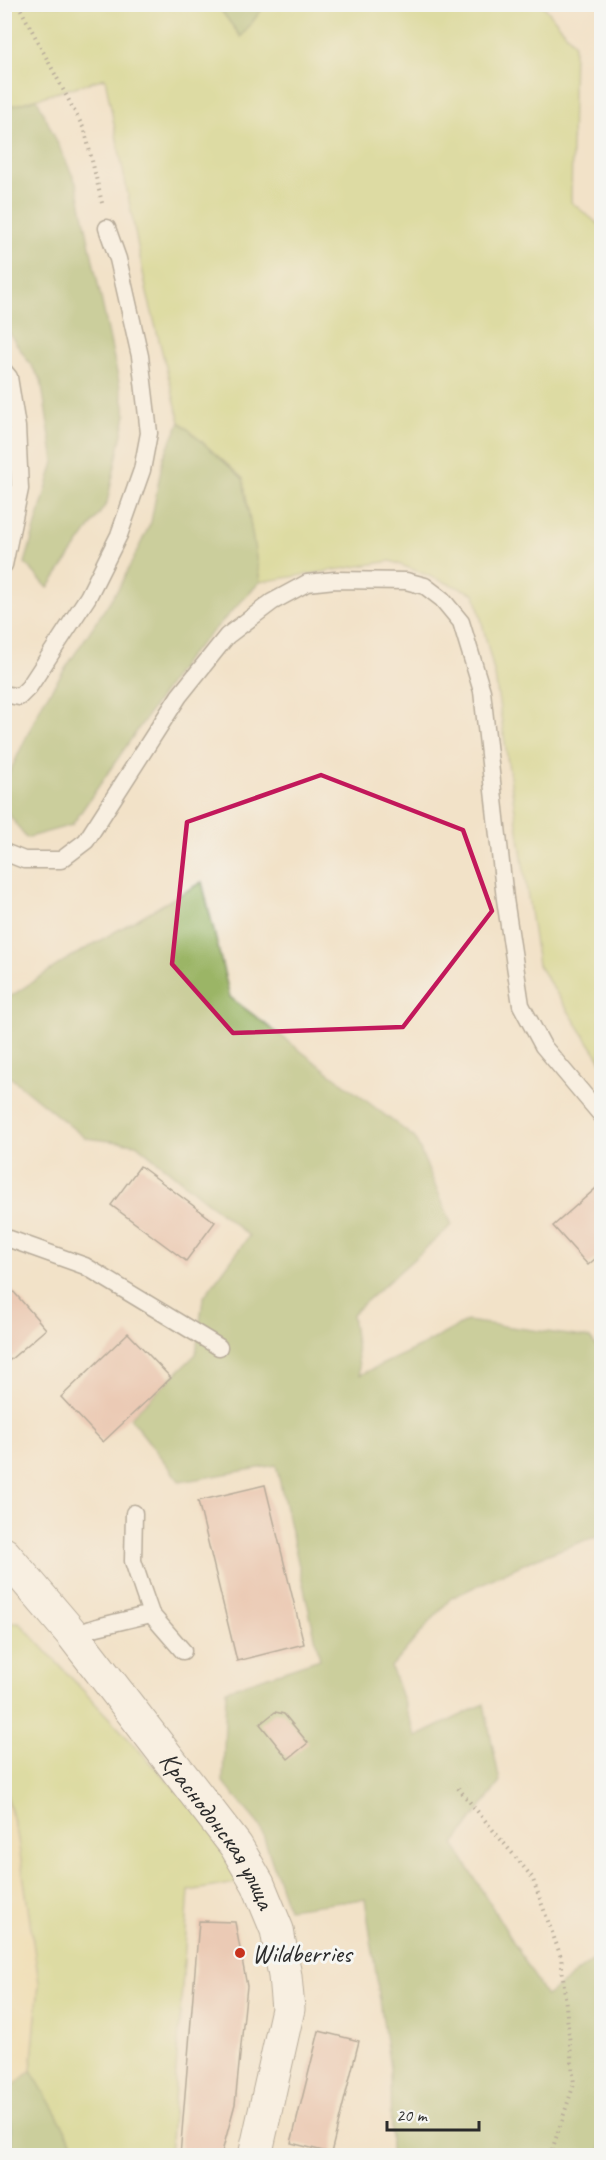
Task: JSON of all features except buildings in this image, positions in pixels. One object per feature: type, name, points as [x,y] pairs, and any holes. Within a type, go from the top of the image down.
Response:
[{"type":"street","name":"Краснодонская улица","points":[[4,1554],[73,1635],[236,1846],[258,1884],[277,1930],[288,2009],[255,2156]]},
{"type":"lane","points":[[4,694],[19,697],[29,687],[88,597],[119,535],[142,470],[149,433],[140,356],[118,259],[107,228]]},
{"type":"lane","points":[[4,371],[9,377],[17,427],[20,489],[4,564]]},
{"type":"lane","points":[[4,852],[24,860],[61,860],[86,841],[179,696],[227,636],[272,602],[307,583],[335,580],[406,581],[425,586],[442,599],[461,622],[482,691],[505,899],[521,1005],[543,1046],[602,1116]]},
{"type":"lane","points":[[4,1237],[85,1266],[219,1347]]},
{"type":"lane","points":[[134,1513],[133,1561],[151,1614],[183,1651]]},
{"type":"lane","points":[[73,1635],[151,1614]]},
{"type":"path","points":[[18,4],[85,130],[107,228]]},
{"type":"path","points":[[458,1788],[532,1876],[561,1956],[574,2085],[550,2156]]},
{"type":"highlighted area","points":[[321,775],[463,830],[492,911],[403,1027],[233,1033],[172,964],[187,822]]},
{"type":"green space","points":[[5,5],[217,5],[241,37],[265,5],[543,5],[574,43],[571,202],[602,227],[601,1061],[538,965],[495,676],[475,594],[391,561],[260,582],[243,479],[180,422],[147,293],[105,78],[5,108]]},
{"type":"green space","points":[[217,5],[265,5],[241,37]]},
{"type":"green space","points":[[37,99],[77,185],[126,415],[107,503],[48,588],[25,563],[54,462],[41,380],[5,327],[5,108]]},
{"type":"green space","points":[[180,422],[243,479],[260,582],[187,658],[72,825],[26,838],[5,809],[5,782],[43,702],[120,586],[151,522],[163,458]]},
{"type":"green space","points":[[202,882],[230,997],[415,1138],[452,1225],[352,1314],[360,1375],[467,1321],[590,1338],[601,1352],[601,1537],[592,1538],[532,1560],[451,1598],[391,1667],[416,1737],[484,1704],[500,1782],[454,1844],[546,1996],[601,1954],[601,2155],[391,2155],[390,2069],[365,1899],[288,1909],[260,1826],[223,1782],[226,1690],[320,1659],[276,1465],[180,1482],[130,1418],[196,1354],[203,1298],[249,1236],[136,1144],[85,1138],[5,1073],[4,1001],[64,961]]},
{"type":"green space","points":[[19,1622],[213,1829],[242,1882],[189,1891],[170,2155],[80,2155],[31,2070],[39,1983],[17,1834],[5,1787],[4,1623]]},
{"type":"green space","points":[[31,2070],[80,2155],[12,2155],[8,2090]]},
{"type":"sand","points":[[4,1787],[17,1834],[39,1983],[31,2070],[8,2090],[4,2030]]},
{"type":"water","points":[[5,2030],[6,2047],[12,2155],[5,2155]]},
{"type":"place","name":"Wildberries","points":[[240,1953]]}]
